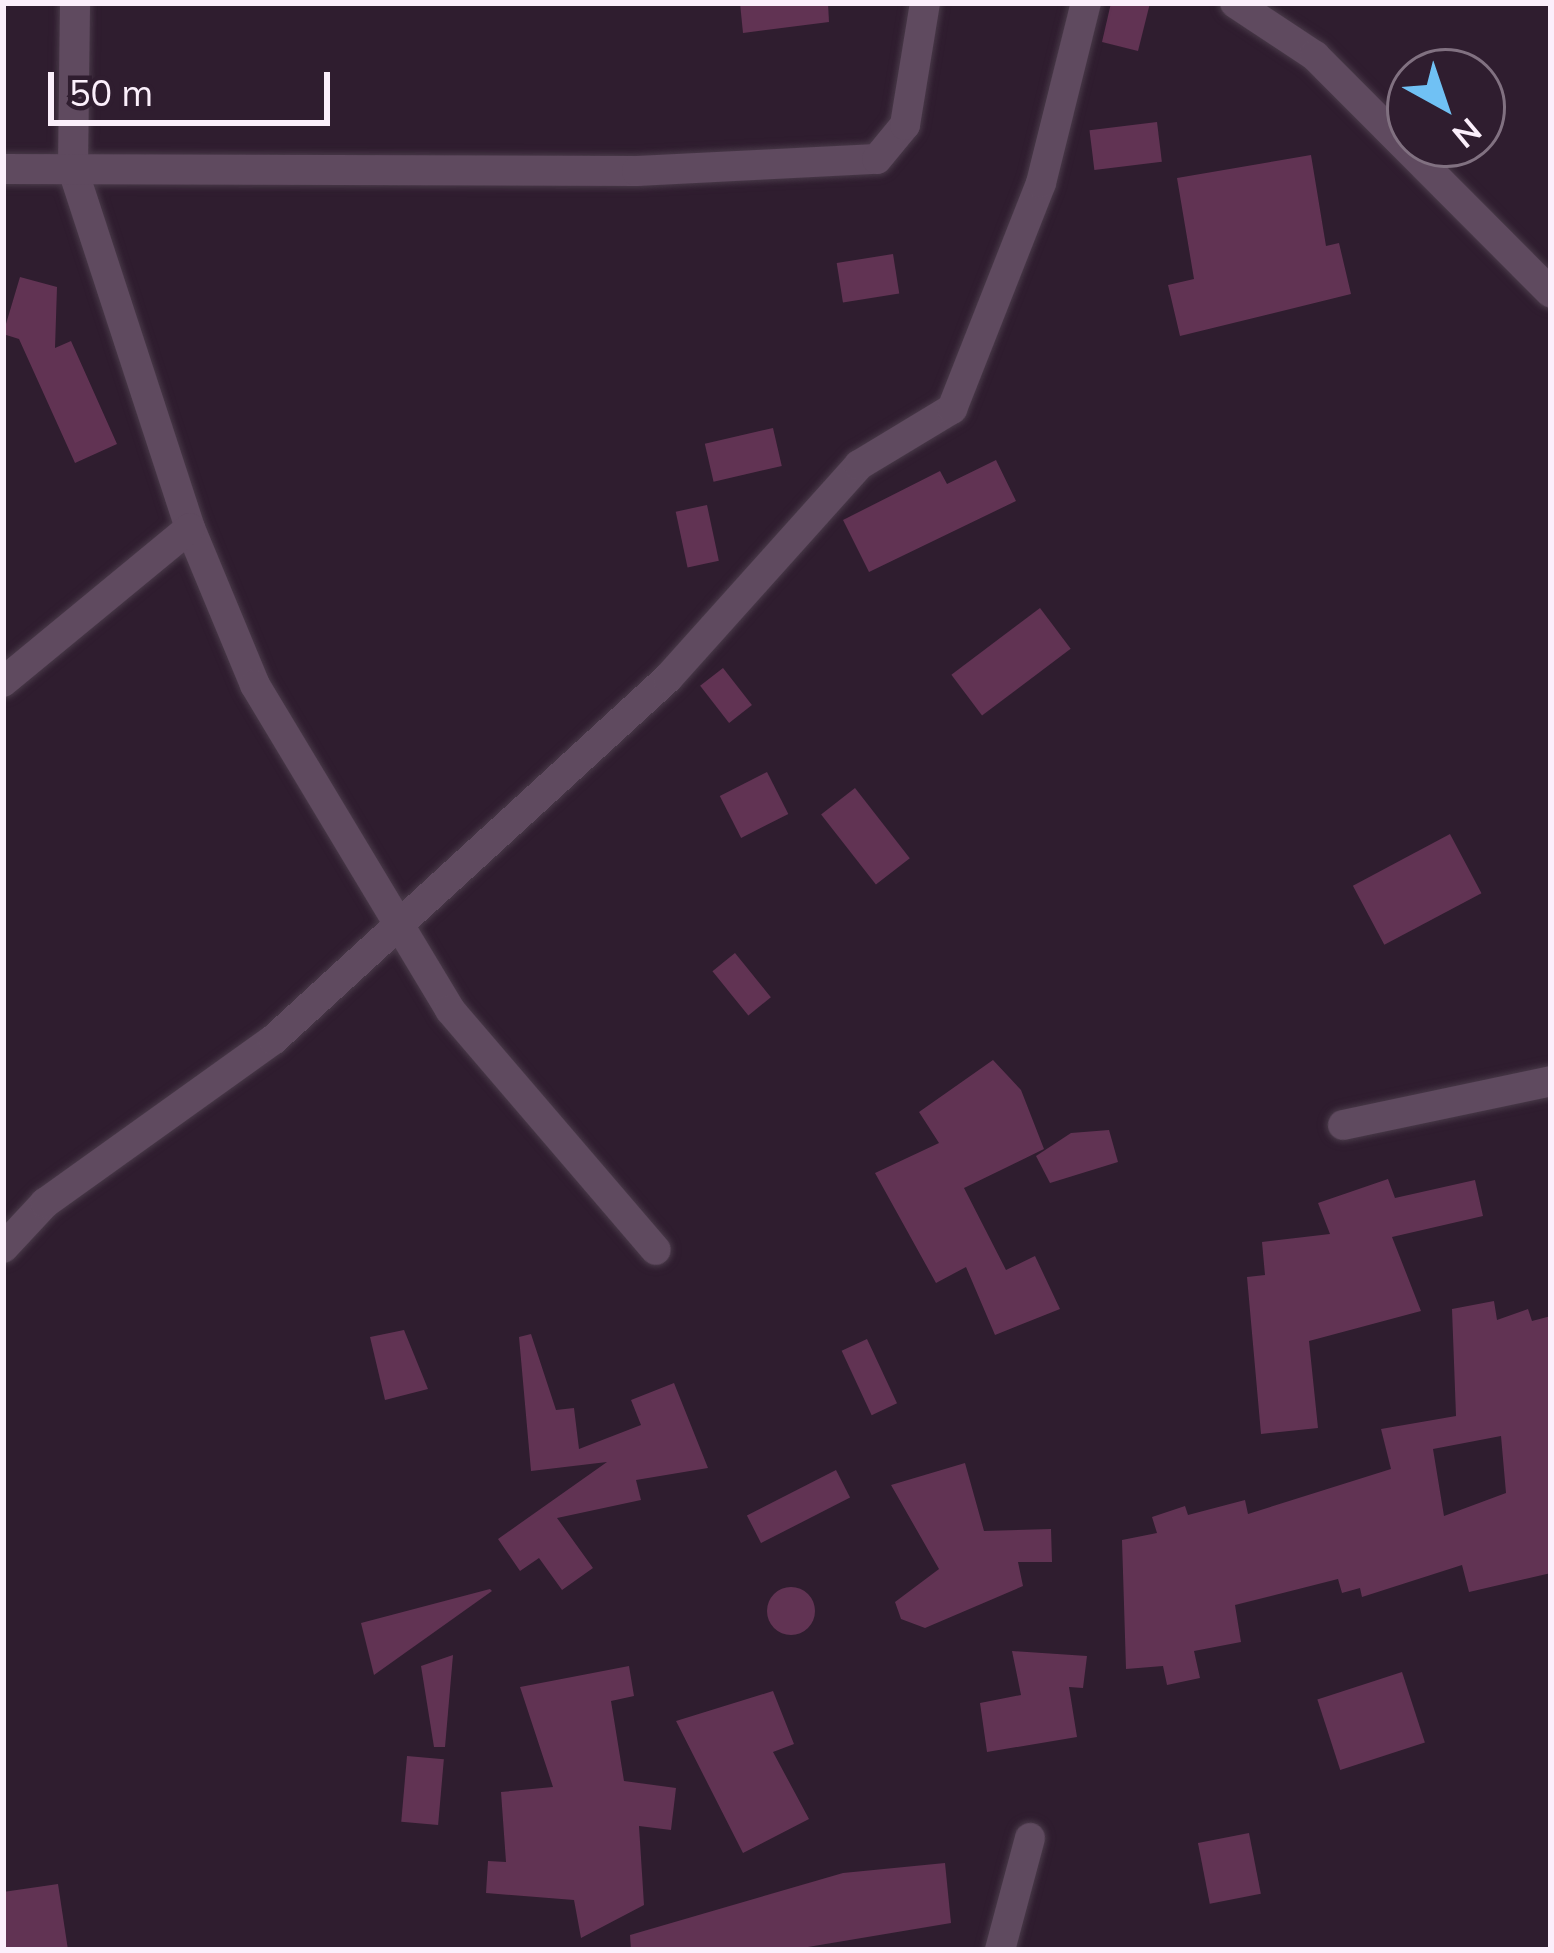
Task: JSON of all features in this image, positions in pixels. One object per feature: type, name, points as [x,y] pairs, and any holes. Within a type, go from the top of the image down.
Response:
[{"type":"street","points":[[75,3],[74,170],[190,528],[270,715],[392,924],[450,1010],[656,1250]]},
{"type":"street","points":[[3,169],[637,172],[877,160],[905,125],[925,3]]},
{"type":"street","points":[[3,1248],[45,1203],[273,1040],[392,924],[668,678],[859,465],[952,409],[1041,183],[1086,3]]},
{"type":"street","points":[[1235,3],[1315,56],[1551,293]]},
{"type":"street","points":[[3,682],[190,528]]},
{"type":"street","points":[[1343,1126],[1551,1082]]},
{"type":"street","points":[[1000,1950],[1030,1838]]},
{"type":"building","points":[[740,3],[828,3],[829,22],[743,33]]},
{"type":"building","points":[[1111,3],[1150,3],[1138,51],[1102,42]]},
{"type":"building","points":[[1157,122],[1162,162],[1094,170],[1090,130]]},
{"type":"building","points":[[1311,155],[1326,246],[1339,243],[1351,294],[1180,336],[1168,285],[1194,279],[1177,178]]},
{"type":"building","points":[[893,254],[899,294],[843,302],[837,263]]},
{"type":"building","points":[[20,277],[57,287],[55,348],[71,341],[117,444],[75,463],[19,339],[3,334]]},
{"type":"building","points":[[773,428],[782,466],[714,482],[705,444]]},
{"type":"building","points":[[996,460],[1016,501],[869,572],[843,520],[940,471],[947,484]]},
{"type":"building","points":[[707,505],[719,561],[688,567],[676,512]]},
{"type":"building","points":[[1040,608],[1071,649],[982,716],[951,675]]},
{"type":"building","points":[[723,668],[752,705],[729,723],[700,686]]},
{"type":"building","points":[[767,772],[788,814],[741,838],[720,796]]},
{"type":"building","points":[[855,788],[910,858],[876,885],[821,814]]},
{"type":"building","points":[[1450,834],[1481,893],[1384,945],[1353,886]]},
{"type":"building","points":[[735,953],[771,997],[748,1016],[712,971]]},
{"type":"building","points":[[993,1060],[1021,1090],[1044,1149],[964,1188],[1006,1270],[1035,1256],[1060,1309],[995,1335],[966,1267],[936,1283],[875,1173],[939,1143],[919,1112]]},
{"type":"building","points":[[1109,1130],[1118,1162],[1050,1183],[1036,1156],[1071,1133]]},
{"type":"building","points":[[1388,1179],[1395,1198],[1475,1180],[1483,1216],[1392,1237],[1421,1311],[1309,1341],[1318,1428],[1261,1434],[1247,1277],[1265,1275],[1262,1242],[1330,1234],[1318,1203]]},
{"type":"building","points":[[1494,1301],[1497,1320],[1528,1309],[1532,1321],[1551,1316],[1551,1573],[1469,1592],[1462,1565],[1362,1597],[1360,1588],[1342,1593],[1338,1579],[1235,1605],[1241,1642],[1194,1651],[1200,1678],[1167,1685],[1163,1666],[1126,1669],[1122,1540],[1157,1533],[1152,1517],[1185,1506],[1188,1515],[1245,1500],[1248,1514],[1391,1469],[1381,1429],[1456,1416],[1452,1309]],"holes":[[[1501,1436],[1506,1493],[1444,1516],[1433,1449]]]},
{"type":"building","points":[[404,1330],[428,1389],[385,1400],[370,1337]]},
{"type":"building","points":[[531,1334],[556,1410],[574,1408],[579,1449],[641,1425],[631,1400],[674,1383],[708,1468],[636,1480],[641,1500],[557,1518],[593,1568],[562,1590],[539,1558],[520,1571],[498,1539],[607,1462],[531,1471],[519,1337]]},
{"type":"building","points":[[867,1339],[897,1403],[872,1415],[842,1351]]},
{"type":"building","points":[[965,1463],[984,1531],[1051,1529],[1052,1562],[1018,1562],[1023,1586],[925,1628],[901,1619],[895,1602],[939,1569],[891,1485]]},
{"type":"building","points":[[836,1470],[850,1498],[761,1543],[747,1515]]},
{"type":"building","points":[[791,1587],[808,1594],[815,1611],[808,1628],[791,1635],[774,1628],[767,1611],[774,1594]]},
{"type":"building","points":[[492,1591],[374,1675],[361,1623]]},
{"type":"building","points":[[1012,1651],[1087,1656],[1083,1688],[1069,1687],[1077,1737],[987,1752],[980,1703],[1021,1695]]},
{"type":"building","points":[[453,1655],[445,1747],[434,1747],[421,1666]]},
{"type":"building","points":[[629,1666],[634,1696],[611,1701],[624,1781],[676,1788],[671,1830],[639,1826],[644,1905],[581,1938],[574,1900],[486,1893],[488,1861],[506,1862],[501,1792],[553,1787],[520,1687]]},
{"type":"building","points":[[1402,1672],[1425,1742],[1340,1770],[1317,1700]]},
{"type":"building","points":[[773,1691],[794,1744],[773,1752],[809,1819],[743,1853],[676,1721]]},
{"type":"building","points":[[407,1756],[444,1759],[438,1825],[401,1822]]},
{"type":"building","points":[[1249,1833],[1261,1894],[1210,1904],[1198,1843]]},
{"type":"building","points":[[945,1863],[951,1923],[790,1950],[631,1950],[630,1935],[843,1873]]},
{"type":"building","points":[[58,1884],[68,1950],[3,1950],[3,1892]]}]
